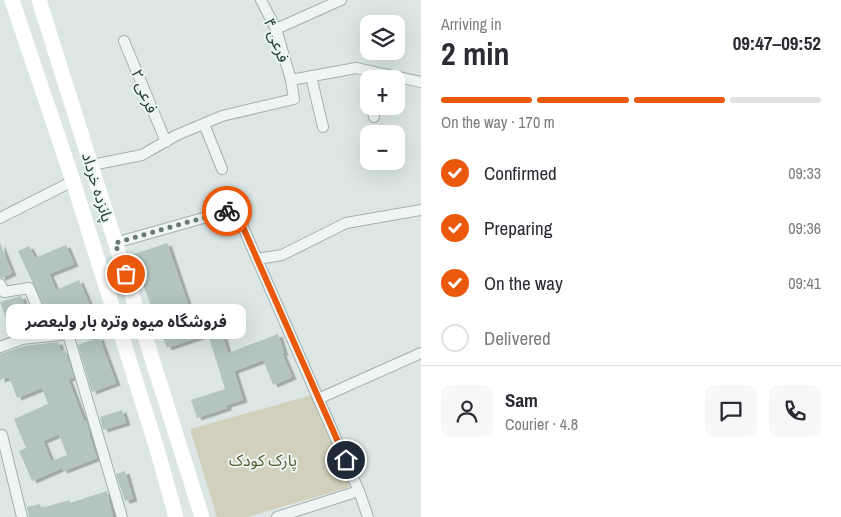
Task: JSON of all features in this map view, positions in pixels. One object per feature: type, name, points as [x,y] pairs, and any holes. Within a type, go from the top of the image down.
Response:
[{"type":"main road","name":"پانزده خرداد","points":[[12,0],[73,181],[157,449],[176,517]]},
{"type":"main road","name":"پانزده خرداد","points":[[39,0],[202,517]]},
{"type":"street","name":"فرعی ۴","points":[[261,0],[276,29],[291,80]]},
{"type":"street","points":[[276,29],[341,0]]},
{"type":"street","name":"فرعی ۲","points":[[124,41],[166,142]]},
{"type":"street","points":[[92,165],[142,155],[222,116],[294,99],[291,80],[356,68],[367,70]]},
{"type":"street","points":[[311,76],[323,127]]},
{"type":"street","points":[[405,78],[421,82]]},
{"type":"street","points":[[204,124],[222,168]]},
{"type":"street","points":[[0,218],[73,181]]},
{"type":"street","points":[[115,243],[235,209],[359,491],[368,517]]},
{"type":"street","points":[[257,260],[282,255],[346,223],[421,210]]},
{"type":"street","points":[[0,284],[4,292],[29,288],[50,336]]},
{"type":"street","points":[[0,347],[22,338],[68,334],[115,317]]},
{"type":"street","points":[[68,334],[122,517]]},
{"type":"street","points":[[318,399],[421,353]]},
{"type":"street","points":[[2,435],[22,517]]},
{"type":"street","points":[[276,517],[359,491]]},
{"type":"green space","name":"پارک کودک","points":[[312,395],[350,487],[247,517],[217,517],[190,429]]},
{"type":"building","points":[[0,243],[12,273],[2,278],[0,277]]},
{"type":"building","points":[[167,243],[196,328],[218,321],[228,353],[278,334],[284,353],[282,353],[292,377],[273,385],[263,360],[234,371],[243,400],[227,405],[227,408],[197,418],[191,400],[225,389],[208,334],[167,348],[132,255]]},
{"type":"building","points":[[66,245],[74,264],[49,274],[56,290],[79,280],[93,313],[78,320],[77,316],[53,327],[18,251],[29,246],[35,258]]},
{"type":"building","points":[[21,296],[35,331],[12,335],[0,302]]},
{"type":"building","points":[[99,337],[116,383],[92,392],[78,345]]},
{"type":"building","points":[[58,342],[61,351],[65,350],[74,377],[68,379],[84,421],[86,421],[97,458],[63,471],[62,468],[32,481],[19,451],[26,448],[14,419],[48,404],[42,388],[17,398],[9,377],[0,380],[0,354],[24,346]],"holes":[[[59,434],[67,455],[51,461],[43,441]]]},
{"type":"building","points":[[122,410],[126,423],[103,430],[100,417]]},
{"type":"building","points":[[125,471],[133,499],[125,501],[116,474]]},
{"type":"building","points":[[107,491],[113,517],[29,517],[27,507],[40,504],[41,508],[70,500],[70,503]]},
{"type":"way so far","points":[[126,274],[115,243],[227,211]]},
{"type":"place","name":"فروشگاه میوه وتره بار ولیعصر","points":[[126,274]]},
{"type":"route","points":[[227,211],[235,209],[346,460]]}]
